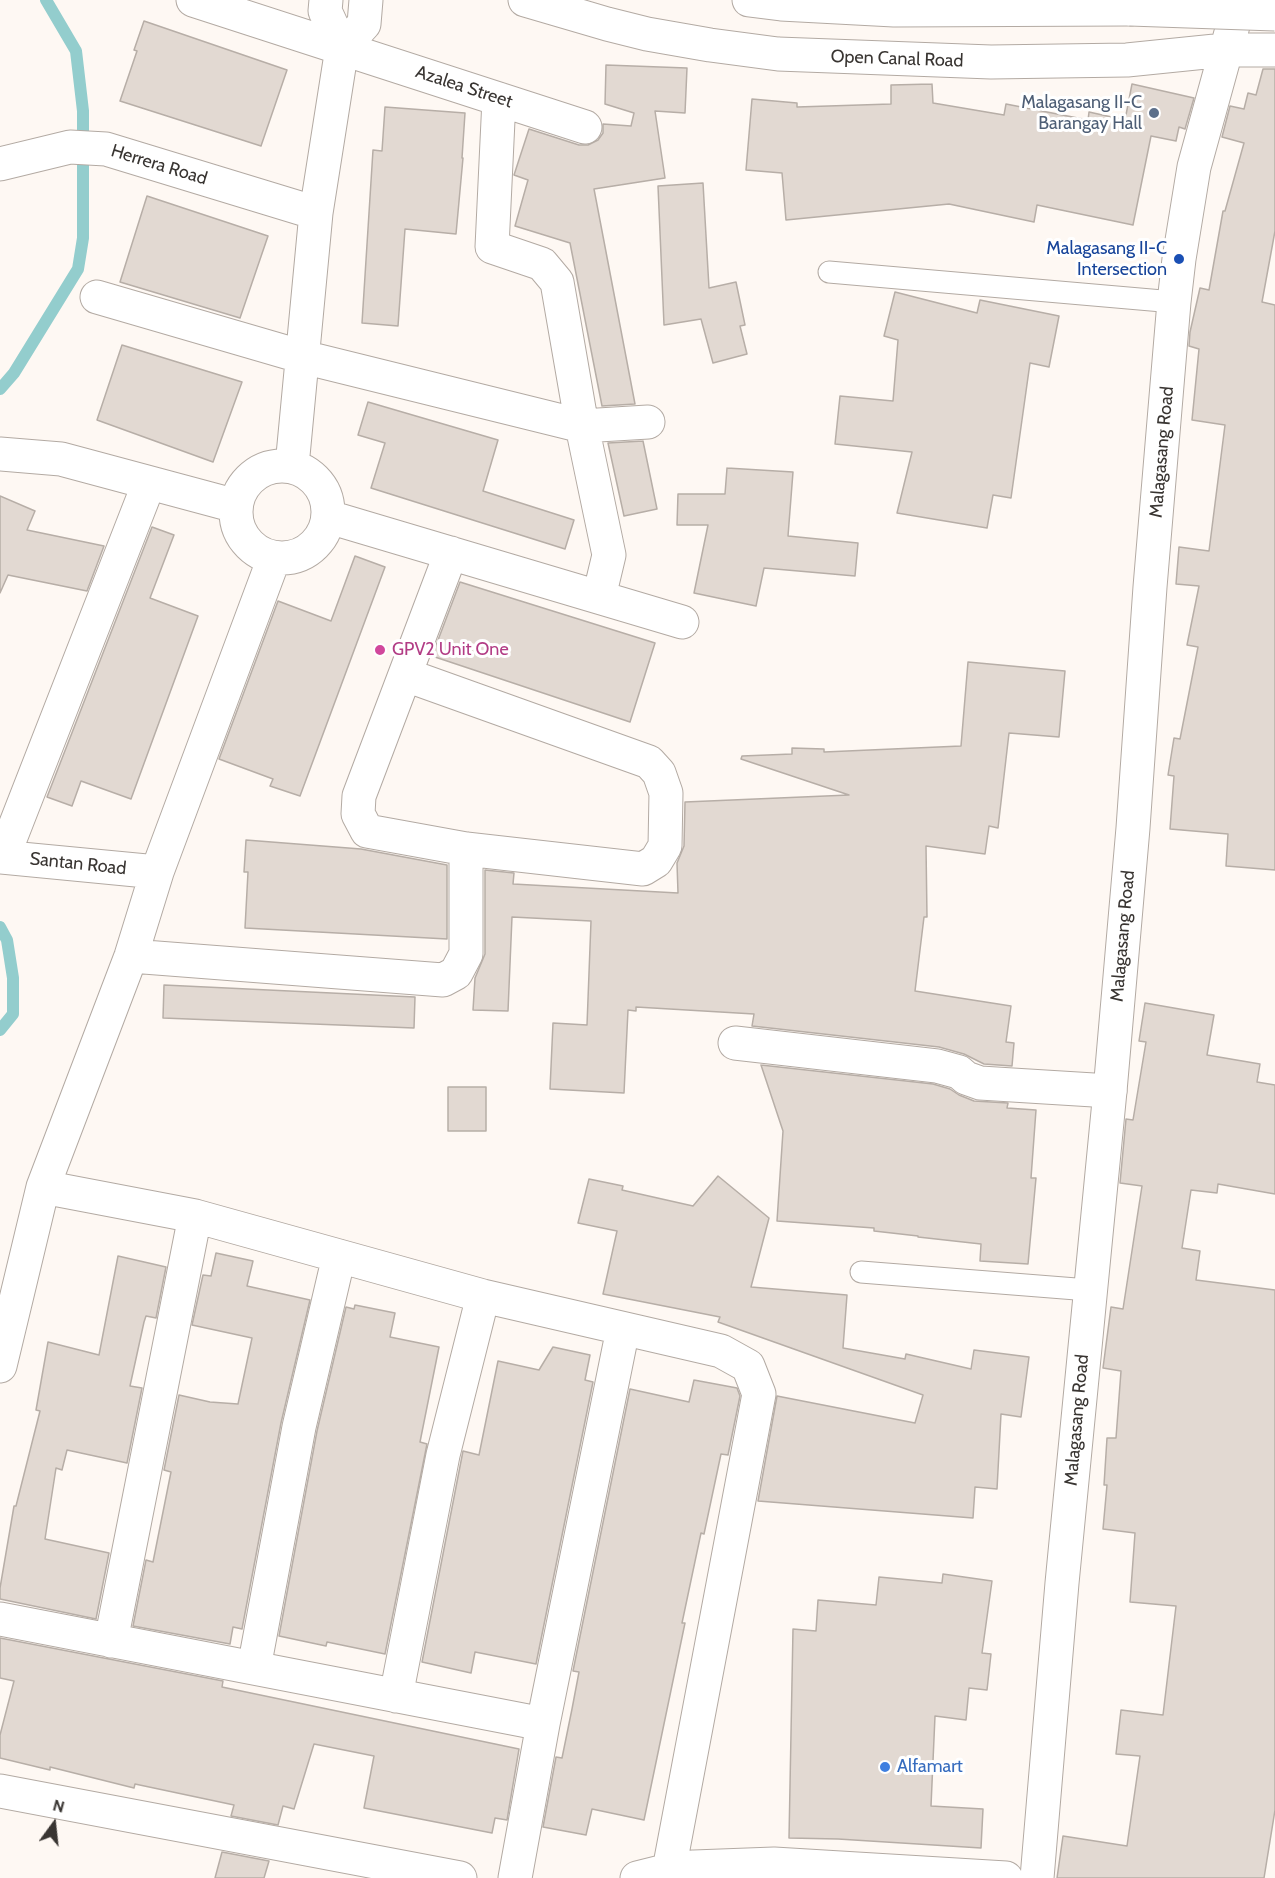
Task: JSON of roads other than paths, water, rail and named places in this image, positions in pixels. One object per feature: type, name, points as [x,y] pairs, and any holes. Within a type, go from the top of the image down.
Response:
[{"type":"street","name":"Azalea Street","points":[[193,0],[585,127]]},
{"type":"street","points":[[326,0],[325,11],[342,48]]},
{"type":"street","points":[[292,466],[316,213],[342,48],[364,24],[366,0]]},
{"type":"street","name":"Open Canal Road","points":[[525,0],[647,34],[778,54],[991,62],[1127,60],[1225,50],[1275,50]]},
{"type":"street","points":[[748,0],[894,10],[1130,9],[1275,14]]},
{"type":"street","name":"Malagasang Road","points":[[1037,1878],[1061,1595],[1133,828],[1174,302],[1194,167],[1240,0]]},
{"type":"street","points":[[499,99],[492,247],[542,264],[557,282],[582,426],[609,555],[599,597]]},
{"type":"street","name":"Herrera Road","points":[[0,164],[69,147],[106,149],[316,213]]},
{"type":"street","points":[[97,297],[303,357],[582,426],[648,423]]},
{"type":"street","points":[[0,454],[61,459],[236,506]]},
{"type":"street","points":[[292,466],[310,475],[324,490],[329,517],[325,532],[316,544],[304,553],[289,558],[274,558],[260,553],[240,534],[236,520],[236,506],[240,491],[249,479],[269,468],[292,466]]},
{"type":"street","points":[[1,857],[8,812],[149,483]]},
{"type":"street","points":[[329,517],[682,622]]},
{"type":"street","points":[[406,675],[650,762],[659,773],[666,793],[664,846],[656,861],[644,869],[466,849],[367,831],[358,814],[359,796],[451,553]]},
{"type":"street","points":[[0,1366],[43,1187],[131,956],[157,872],[274,558]]},
{"type":"street","points":[[131,956],[443,980],[456,973],[466,954],[466,849]]},
{"type":"street","name":"Santan Road","points":[[1,857],[157,872]]},
{"type":"street","points":[[735,1043],[937,1066],[959,1072],[966,1078],[980,1083],[1110,1091]]},
{"type":"street","points":[[43,1187],[195,1216],[483,1296],[721,1351],[748,1366],[759,1394],[669,1870]]},
{"type":"street","points":[[111,1641],[195,1216]]},
{"type":"street","points":[[254,1668],[299,1427],[339,1256]]},
{"type":"street","points":[[396,1696],[443,1455],[483,1296]]},
{"type":"street","points":[[515,1878],[543,1724],[623,1329]]},
{"type":"street","points":[[0,1619],[543,1724]]},
{"type":"street","points":[[0,1791],[460,1878]]},
{"type":"street","points":[[637,1878],[669,1870],[718,1872],[789,1864],[1006,1878]]},
{"type":"lane","points":[[829,272],[1174,302]]},
{"type":"lane","points":[[861,1272],[1089,1290]]},
{"type":"waterway","points":[[0,389],[14,373],[78,269],[83,238],[83,111],[76,51],[46,0]]},
{"type":"waterway","points":[[0,927],[7,940],[13,978],[13,1014],[0,1030]]},
{"type":"place","name":"Malagasang II-C Barangay Hall","points":[[1154,113]]},
{"type":"place","name":"Malagasang II-C Intersection","points":[[1179,259]]},
{"type":"place","name":"GPV2 Unit One","points":[[380,650]]},
{"type":"place","name":"Alfamart","points":[[885,1767]]}]
